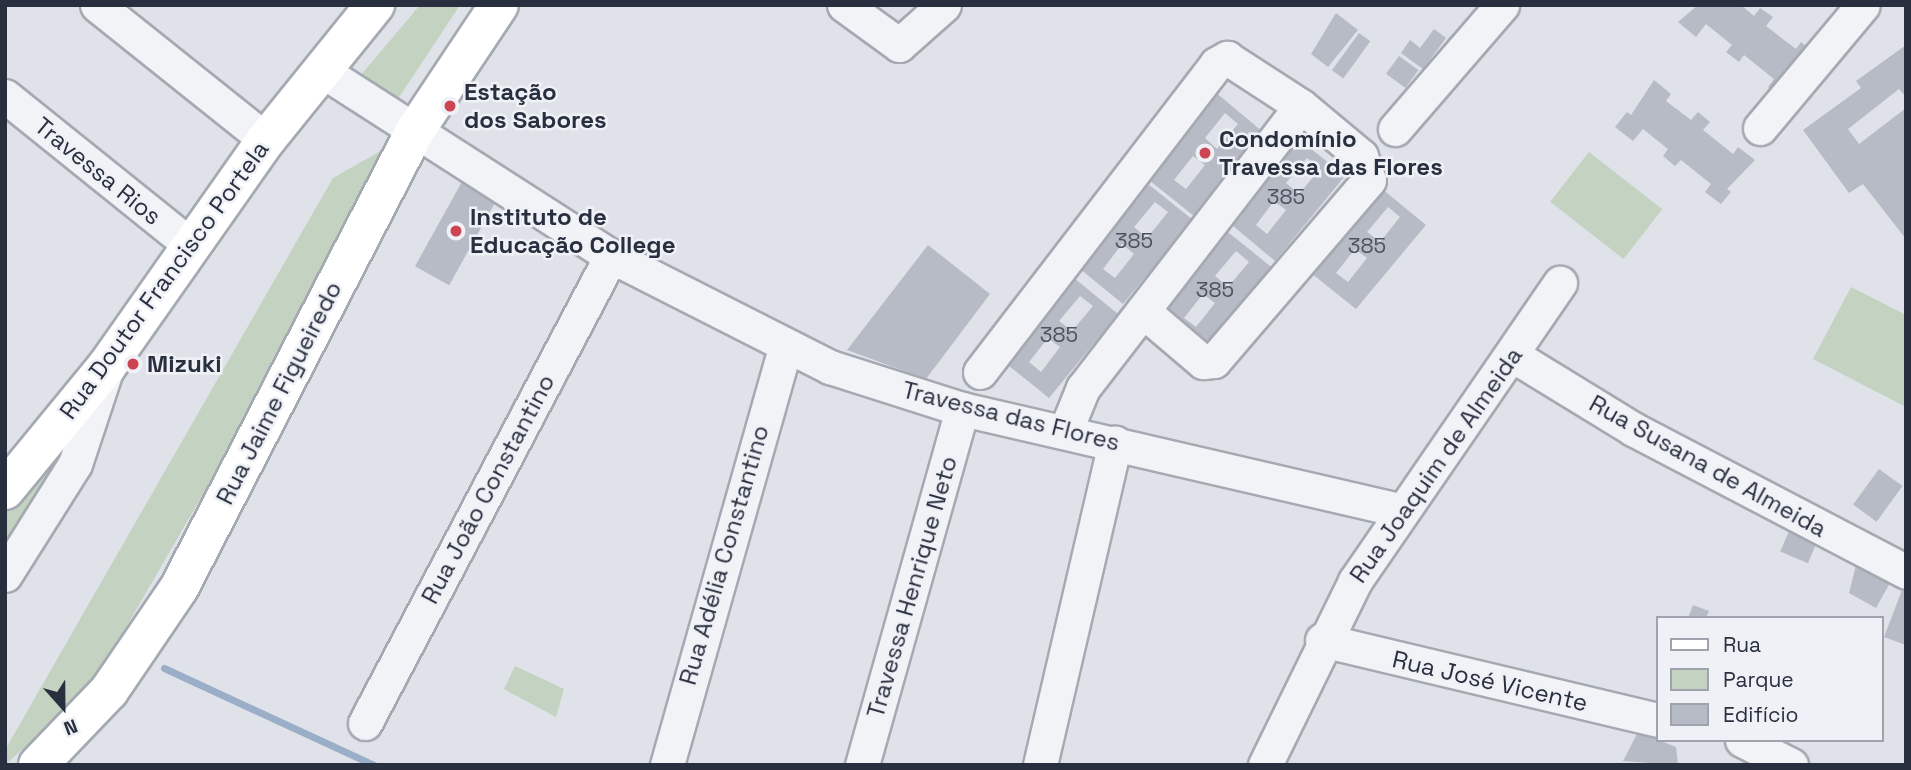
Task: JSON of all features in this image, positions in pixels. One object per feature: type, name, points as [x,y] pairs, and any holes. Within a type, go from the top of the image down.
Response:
[{"type":"main road","name":"Rua Doutor Francisco Portela","points":[[5,490],[107,366],[266,141],[321,69],[375,5]]},
{"type":"main road","name":"Rua Jaime Figueiredo","points":[[38,765],[109,691],[179,588],[415,131],[499,5]]},
{"type":"street","points":[[97,5],[266,141]]},
{"type":"street","points":[[844,5],[899,45],[944,5]]},
{"type":"street","points":[[1395,129],[1502,5]]},
{"type":"street","points":[[1760,128],[1863,5]]},
{"type":"street","points":[[980,372],[1216,64],[1227,58],[1301,106],[1361,156],[1369,180],[1214,361],[1203,362],[1143,311]]},
{"type":"street","name":"Travessa das Flores","points":[[321,69],[611,256],[785,347],[962,409],[1399,510]]},
{"type":"street","name":"Travessa Rios","points":[[5,96],[190,245]]},
{"type":"street","points":[[1065,432],[1083,388],[1301,106]]},
{"type":"street","name":"Rua João Constantino","points":[[365,723],[611,256]]},
{"type":"street","name":"Rua Joaquim de Almeida","points":[[1265,765],[1322,640],[1399,510],[1514,356],[1560,284]]},
{"type":"street","name":"Rua Adélia Constantino","points":[[667,765],[785,347]]},
{"type":"street","name":"Rua Susana de Almeida","points":[[1514,356],[1633,429],[1906,572]]},
{"type":"street","points":[[5,575],[75,464],[107,366]]},
{"type":"street","name":"Travessa Henrique Neto","points":[[862,765],[962,409]]},
{"type":"street","points":[[1041,765],[1115,443]]},
{"type":"street","name":"Rua José Vicente","points":[[1322,640],[1656,720]]},
{"type":"street","points":[[1725,765],[1739,742]]},
{"type":"street","points":[[1744,742],[1791,765]]},
{"type":"green space","points":[[420,5],[460,5],[392,108],[355,82]]},
{"type":"green space","points":[[391,145],[248,416],[91,688],[5,765],[5,750],[333,178]]},
{"type":"green space","points":[[1589,152],[1662,209],[1623,259],[1550,202]]},
{"type":"green space","points":[[1851,287],[1906,315],[1906,407],[1813,359]]},
{"type":"green space","points":[[70,421],[71,457],[5,561],[5,499]]},
{"type":"green space","points":[[515,666],[564,689],[556,717],[504,689]]},
{"type":"building","points":[[1698,5],[1741,5],[1754,16],[1760,8],[1773,17],[1766,26],[1796,49],[1801,42],[1818,56],[1784,100],[1768,87],[1774,79],[1744,55],[1739,62],[1726,52],[1732,45],[1706,24],[1696,37],[1678,22]]},
{"type":"building","points":[[1336,13],[1358,30],[1328,67],[1311,54]]},
{"type":"building","points":[[1434,29],[1446,38],[1423,69],[1401,53],[1410,40],[1420,48]]},
{"type":"building","points":[[1359,33],[1370,41],[1343,78],[1332,70]]},
{"type":"building","points":[[1906,45],[1906,97],[1899,89],[1848,129],[1859,144],[1906,108],[1906,239],[1863,184],[1849,193],[1803,130],[1861,88],[1856,81]]},
{"type":"building","points":[[1399,56],[1418,70],[1405,88],[1386,74]]},
{"type":"building","points":[[1654,80],[1671,94],[1666,101],[1691,120],[1698,112],[1710,122],[1703,130],[1733,154],[1738,147],[1755,160],[1727,189],[1731,192],[1721,204],[1705,192],[1711,184],[1681,160],[1675,166],[1663,156],[1668,149],[1643,129],[1633,141],[1615,127],[1627,112],[1631,115]]},
{"type":"building","name":"Condomínio Travessa das Flores","points":[[1214,91],[1263,132],[1194,216],[1144,176]],"holes":[[[1225,113],[1238,124],[1217,149],[1205,138]],[[1193,156],[1205,165],[1186,189],[1174,180]]]},
{"type":"building","name":"Condomínio Travessa das Flores","points":[[1295,136],[1345,176],[1275,261],[1226,220]],"holes":[[[1307,158],[1320,169],[1299,194],[1286,183]],[[1274,201],[1286,210],[1267,234],[1256,225]]]},
{"type":"building","name":"Instituto de Educação College","points":[[464,178],[498,197],[449,285],[415,266]]},
{"type":"building","name":"Condomínio Travessa das Flores","points":[[1143,180],[1193,220],[1123,304],[1074,264]],"holes":[[[1155,202],[1168,212],[1147,238],[1134,227]],[[1122,244],[1134,254],[1115,278],[1103,269]]]},
{"type":"building","name":"Condomínio Travessa das Flores","points":[[1376,184],[1426,225],[1356,309],[1306,269]],"holes":[[[1388,207],[1400,217],[1380,242],[1367,232]],[[1355,249],[1367,258],[1348,282],[1336,273]]]},
{"type":"building","name":"Condomínio Travessa das Flores","points":[[1224,229],[1274,269],[1204,354],[1155,313]],"holes":[[[1236,251],[1249,262],[1228,287],[1215,276]],[[1203,294],[1215,303],[1196,327],[1184,318]]]},
{"type":"building","points":[[928,245],[990,294],[926,379],[847,350]]},
{"type":"building","points":[[1068,273],[1118,314],[1049,398],[999,358]],"holes":[[[1080,296],[1093,306],[1072,331],[1059,321]],[[1048,338],[1060,347],[1041,372],[1029,362]]]},
{"type":"building","points":[[1879,469],[1902,486],[1877,522],[1853,505]]},
{"type":"building","points":[[1792,524],[1820,536],[1808,563],[1780,552]]},
{"type":"building","points":[[1857,561],[1891,581],[1876,608],[1849,593]]},
{"type":"building","points":[[1902,590],[1906,593],[1906,645],[1884,637]]},
{"type":"building","points":[[1693,605],[1709,611],[1707,616],[1689,616]]},
{"type":"building","points":[[1638,732],[1656,739],[1656,742],[1676,747],[1678,765],[1623,761]]},
{"type":"waterway","points":[[164,668],[374,765]]},
{"type":"place","name":"Estação dos Sabores","points":[[450,106]]},
{"type":"place","name":"Condomínio Travessa das Flores","points":[[1205,153]]},
{"type":"place","name":"Instituto de Educação College","points":[[456,231]]},
{"type":"place","name":"Mizuki","points":[[133,364]]}]
